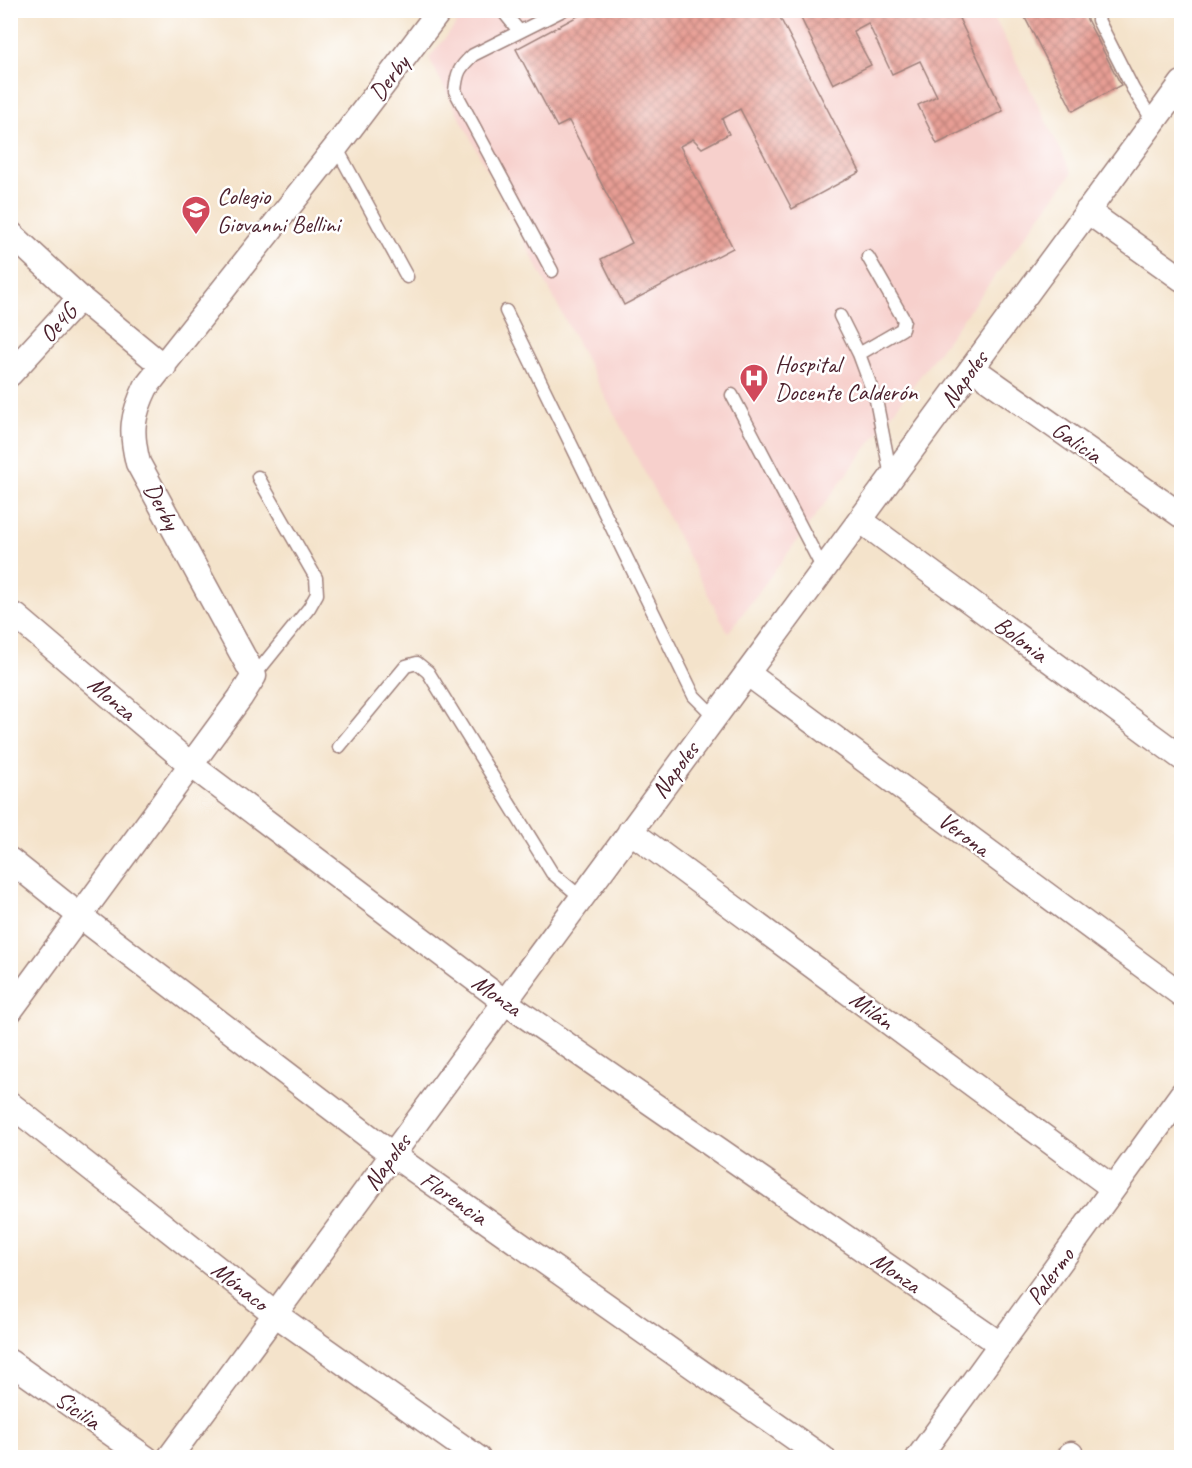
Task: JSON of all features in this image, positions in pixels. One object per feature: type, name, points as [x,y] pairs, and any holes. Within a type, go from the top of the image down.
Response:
[{"type":"street","name":"Derby","points":[[254,676],[138,463],[133,427],[136,408],[146,387],[336,147],[440,10]]},
{"type":"street","name":"Napoles","points":[[169,1458],[1182,83]]},
{"type":"street","points":[[1087,211],[1182,279]]},
{"type":"street","points":[[10,233],[80,298],[164,367]]},
{"type":"street","name":"Oe4G","points":[[10,374],[80,298]]},
{"type":"street","name":"Galicia","points":[[972,368],[1182,516]]},
{"type":"street","name":"Bolonia","points":[[860,520],[1182,758]]},
{"type":"street","name":"Monza","points":[[16,616],[191,765],[505,1002],[1000,1344]]},
{"type":"street","name":"Verona","points":[[747,673],[1182,995]]},
{"type":"street","points":[[10,1011],[254,676]]},
{"type":"street","name":"Milán","points":[[630,831],[1113,1188]]},
{"type":"street","name":"Florencia","points":[[10,860],[393,1155],[823,1458]]},
{"type":"street","name":"Palermo","points":[[918,1458],[1182,1094]]},
{"type":"street","name":"Mónaco","points":[[10,1104],[275,1314],[478,1458]]},
{"type":"street","name":"Sicilia","points":[[10,1362],[146,1458]]},
{"type":"lane","points":[[502,10],[519,31]]},
{"type":"lane","points":[[552,271],[455,91],[461,66],[473,55],[563,10]]},
{"type":"lane","points":[[1100,10],[1098,20],[1133,90],[1153,121]]},
{"type":"lane","points":[[336,147],[407,277]]},
{"type":"lane","points":[[859,354],[902,329],[904,320],[868,257]]},
{"type":"lane","points":[[506,311],[694,696],[715,717]]},
{"type":"lane","points":[[840,316],[859,354],[876,400],[892,477]]},
{"type":"lane","points":[[732,395],[824,569]]},
{"type":"lane","points":[[254,676],[309,608],[317,594],[316,578],[258,477]]},
{"type":"lane","points":[[339,747],[406,666],[417,663],[428,672],[552,873],[582,898]]},
{"type":"shaded area","name":"Hospital Docente Calderón","points":[[467,11],[991,11],[1072,173],[728,633],[429,58]]},
{"type":"building","points":[[589,10],[776,10],[860,172],[792,209],[740,109],[722,119],[729,134],[702,148],[693,139],[680,146],[733,248],[624,305],[601,259],[632,243],[569,121],[557,127],[516,49]]},
{"type":"building","points":[[797,10],[955,10],[1003,111],[937,144],[918,105],[937,96],[920,61],[892,74],[868,23],[853,31],[871,65],[833,84]]},
{"type":"building","points":[[1021,10],[1082,10],[1121,85],[1073,111]]},
{"type":"place","name":"Colegio Giovanni Bellini","points":[[196,236]]},
{"type":"place","name":"Hospital Docente Calderón","points":[[754,404]]}]
